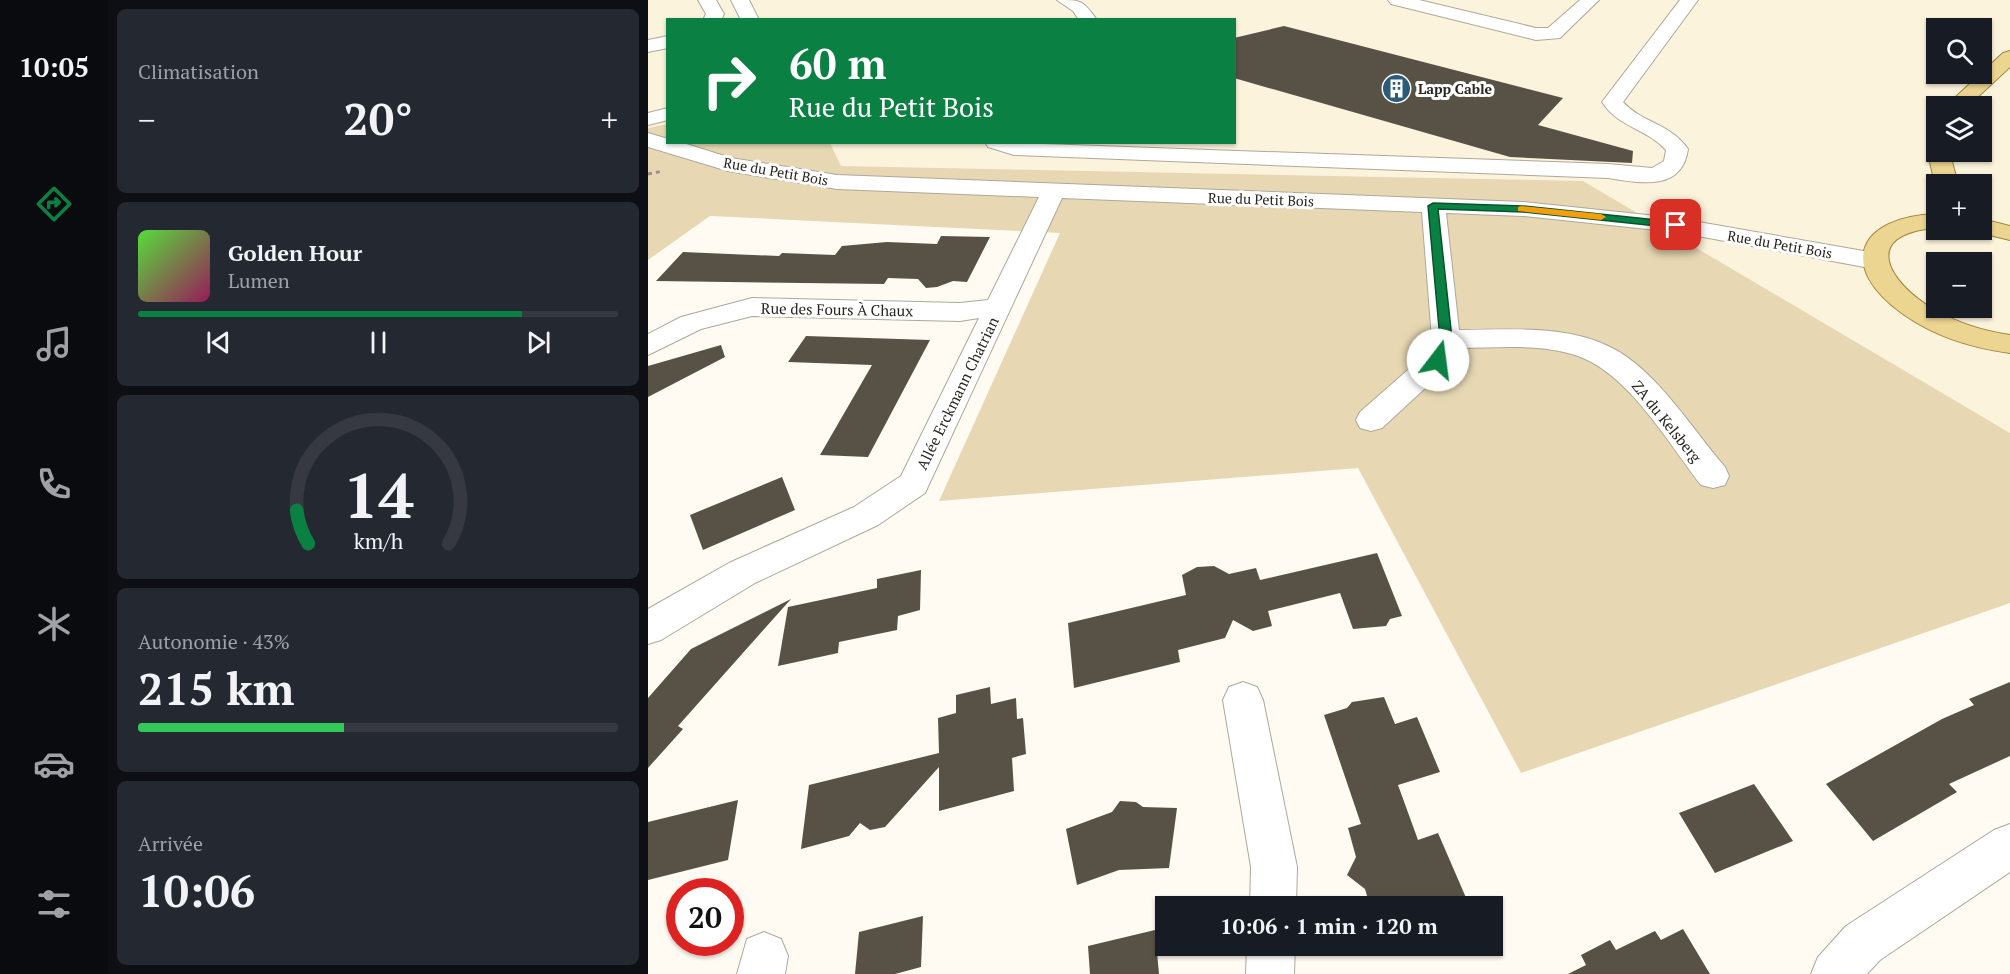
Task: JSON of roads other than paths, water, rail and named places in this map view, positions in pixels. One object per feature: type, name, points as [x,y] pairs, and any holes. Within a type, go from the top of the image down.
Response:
[{"type":"main road","points":[[1967,96],[2010,57]]},
{"type":"main road","points":[[1926,222],[1905,225],[1887,233],[1876,245],[1875,261],[1883,279],[1901,299],[1929,317],[1963,333],[2010,344]]},
{"type":"main road","points":[[1992,228],[2010,233]]},
{"type":"street","points":[[707,0],[715,14],[713,18]]},
{"type":"street","points":[[740,0],[749,18]]},
{"type":"street","points":[[1066,0],[1079,7],[1087,18]]},
{"type":"street","points":[[1397,0],[1536,34],[1554,34],[1590,0]]},
{"type":"street","points":[[1002,144],[1014,148],[1608,171],[1644,176],[1662,173],[1674,163],[1677,149],[1664,135],[1623,115],[1612,102],[1689,0]]},
{"type":"street","points":[[648,46],[666,42]]},
{"type":"street","points":[[648,101],[666,97]]},
{"type":"street","points":[[648,119],[666,114]]},
{"type":"street","name":"Rue du Petit Bois","points":[[648,140],[728,164],[837,182],[1523,209],[1676,225],[1875,261]]},
{"type":"street","name":"Allée Erckmann Chatrian","points":[[653,620],[742,573],[866,516],[913,484],[1053,192]]},
{"type":"street","points":[[1371,420],[1438,360],[1446,339],[1433,206]]},
{"type":"street","name":"Rue des Fours À Chaux","points":[[648,346],[692,323],[752,307],[960,312],[998,307]]},
{"type":"street","name":"ZA du Kelsberg","points":[[1446,339],[1560,342],[1602,354],[1630,375],[1713,476]]},
{"type":"street","points":[[1243,700],[1274,867],[1273,896]]},
{"type":"street","points":[[1834,974],[1863,943],[2010,846]]},
{"type":"street","points":[[1270,974],[1271,956]]},
{"type":"place","name":"Lapp Cable","points":[[1397,88]]}]
